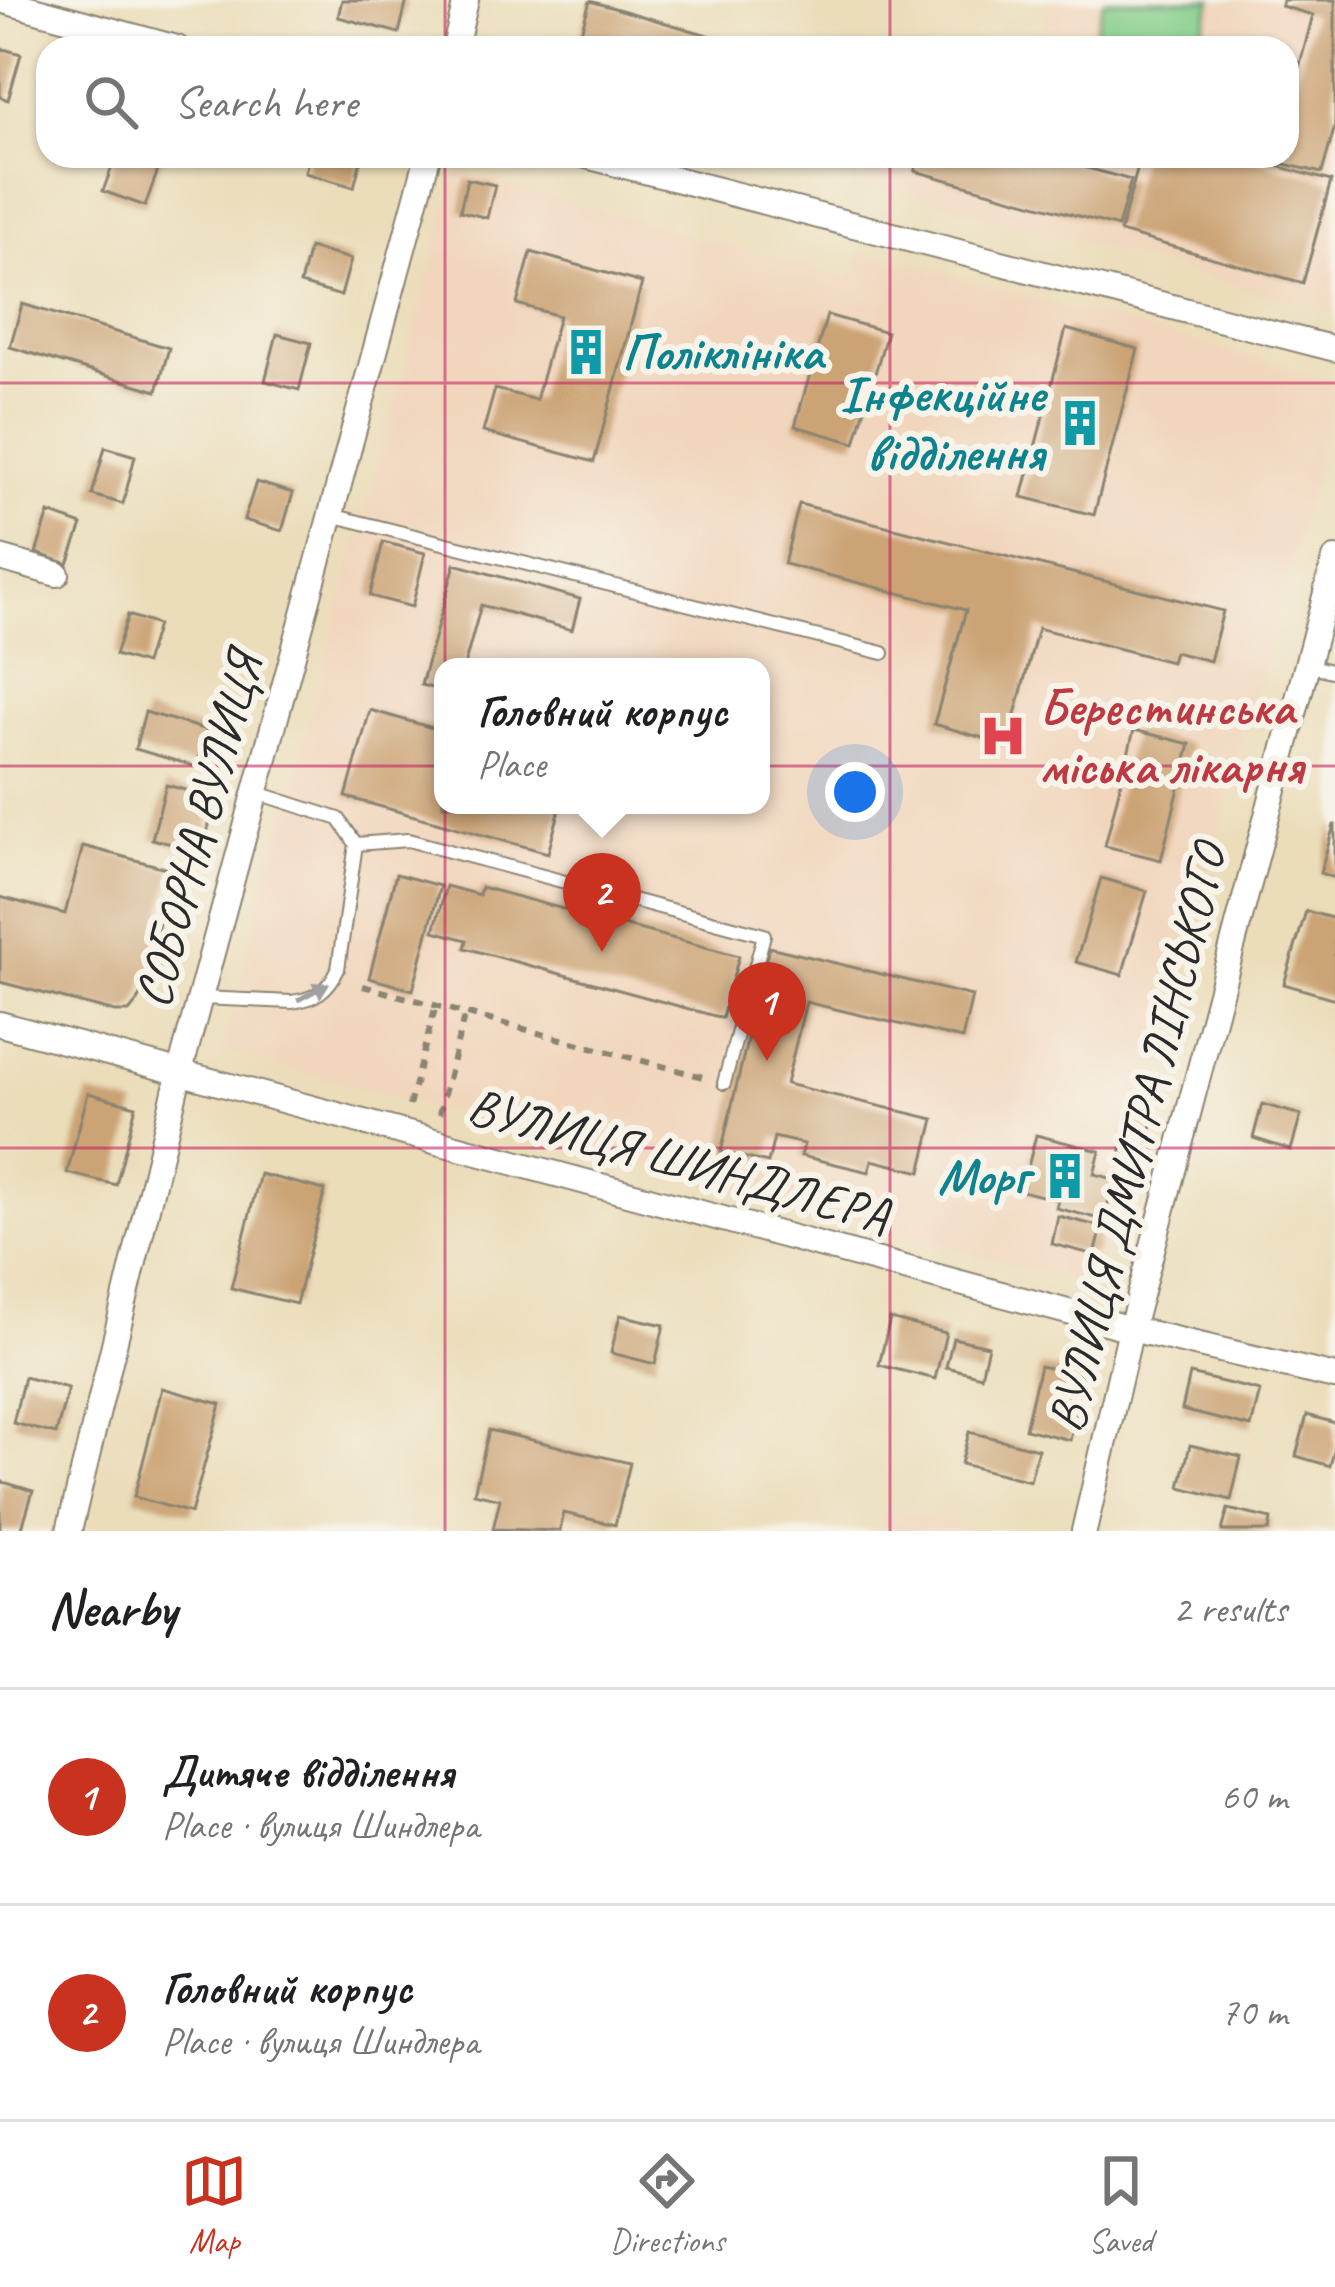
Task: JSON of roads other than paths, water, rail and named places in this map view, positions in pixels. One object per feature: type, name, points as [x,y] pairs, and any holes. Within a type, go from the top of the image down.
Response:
[{"type":"street","points":[[457,36],[466,0]]},
{"type":"street","points":[[0,1],[132,36]]},
{"type":"street","name":"СОБОРНА ВУЛИЦЯ","points":[[69,1531],[179,1071],[425,168]]},
{"type":"street","points":[[633,168],[1335,349]]},
{"type":"street","points":[[0,558],[57,574]]},
{"type":"street","name":"ВУЛИЦЯ ДМИТРА ЛІНСЬКОГО","points":[[1084,1531],[1131,1328],[1335,560]]},
{"type":"street","name":"ВУЛИЦЯ ШИНДЛЕРА","points":[[0,1024],[1131,1328],[1335,1377]]},
{"type":"lane","points":[[330,514],[883,653]]},
{"type":"lane","points":[[1307,665],[1335,672]]},
{"type":"lane","points":[[200,998],[307,1000],[332,982],[338,969],[356,844],[339,819],[255,792]]},
{"type":"lane","points":[[356,844],[408,840],[764,935],[724,1083]]},
{"type":"place","name":"Поліклініка","points":[[586,352]]},
{"type":"place","name":"Інфекційне відділення","points":[[1080,423]]},
{"type":"place","name":"Берестинська міська лікарня","points":[[1003,736]]},
{"type":"place","name":"Головний корпус","points":[[602,952]]},
{"type":"place","name":"Дитяче відділення","points":[[767,1061]]},
{"type":"place","name":"Морг","points":[[1065,1176]]}]
